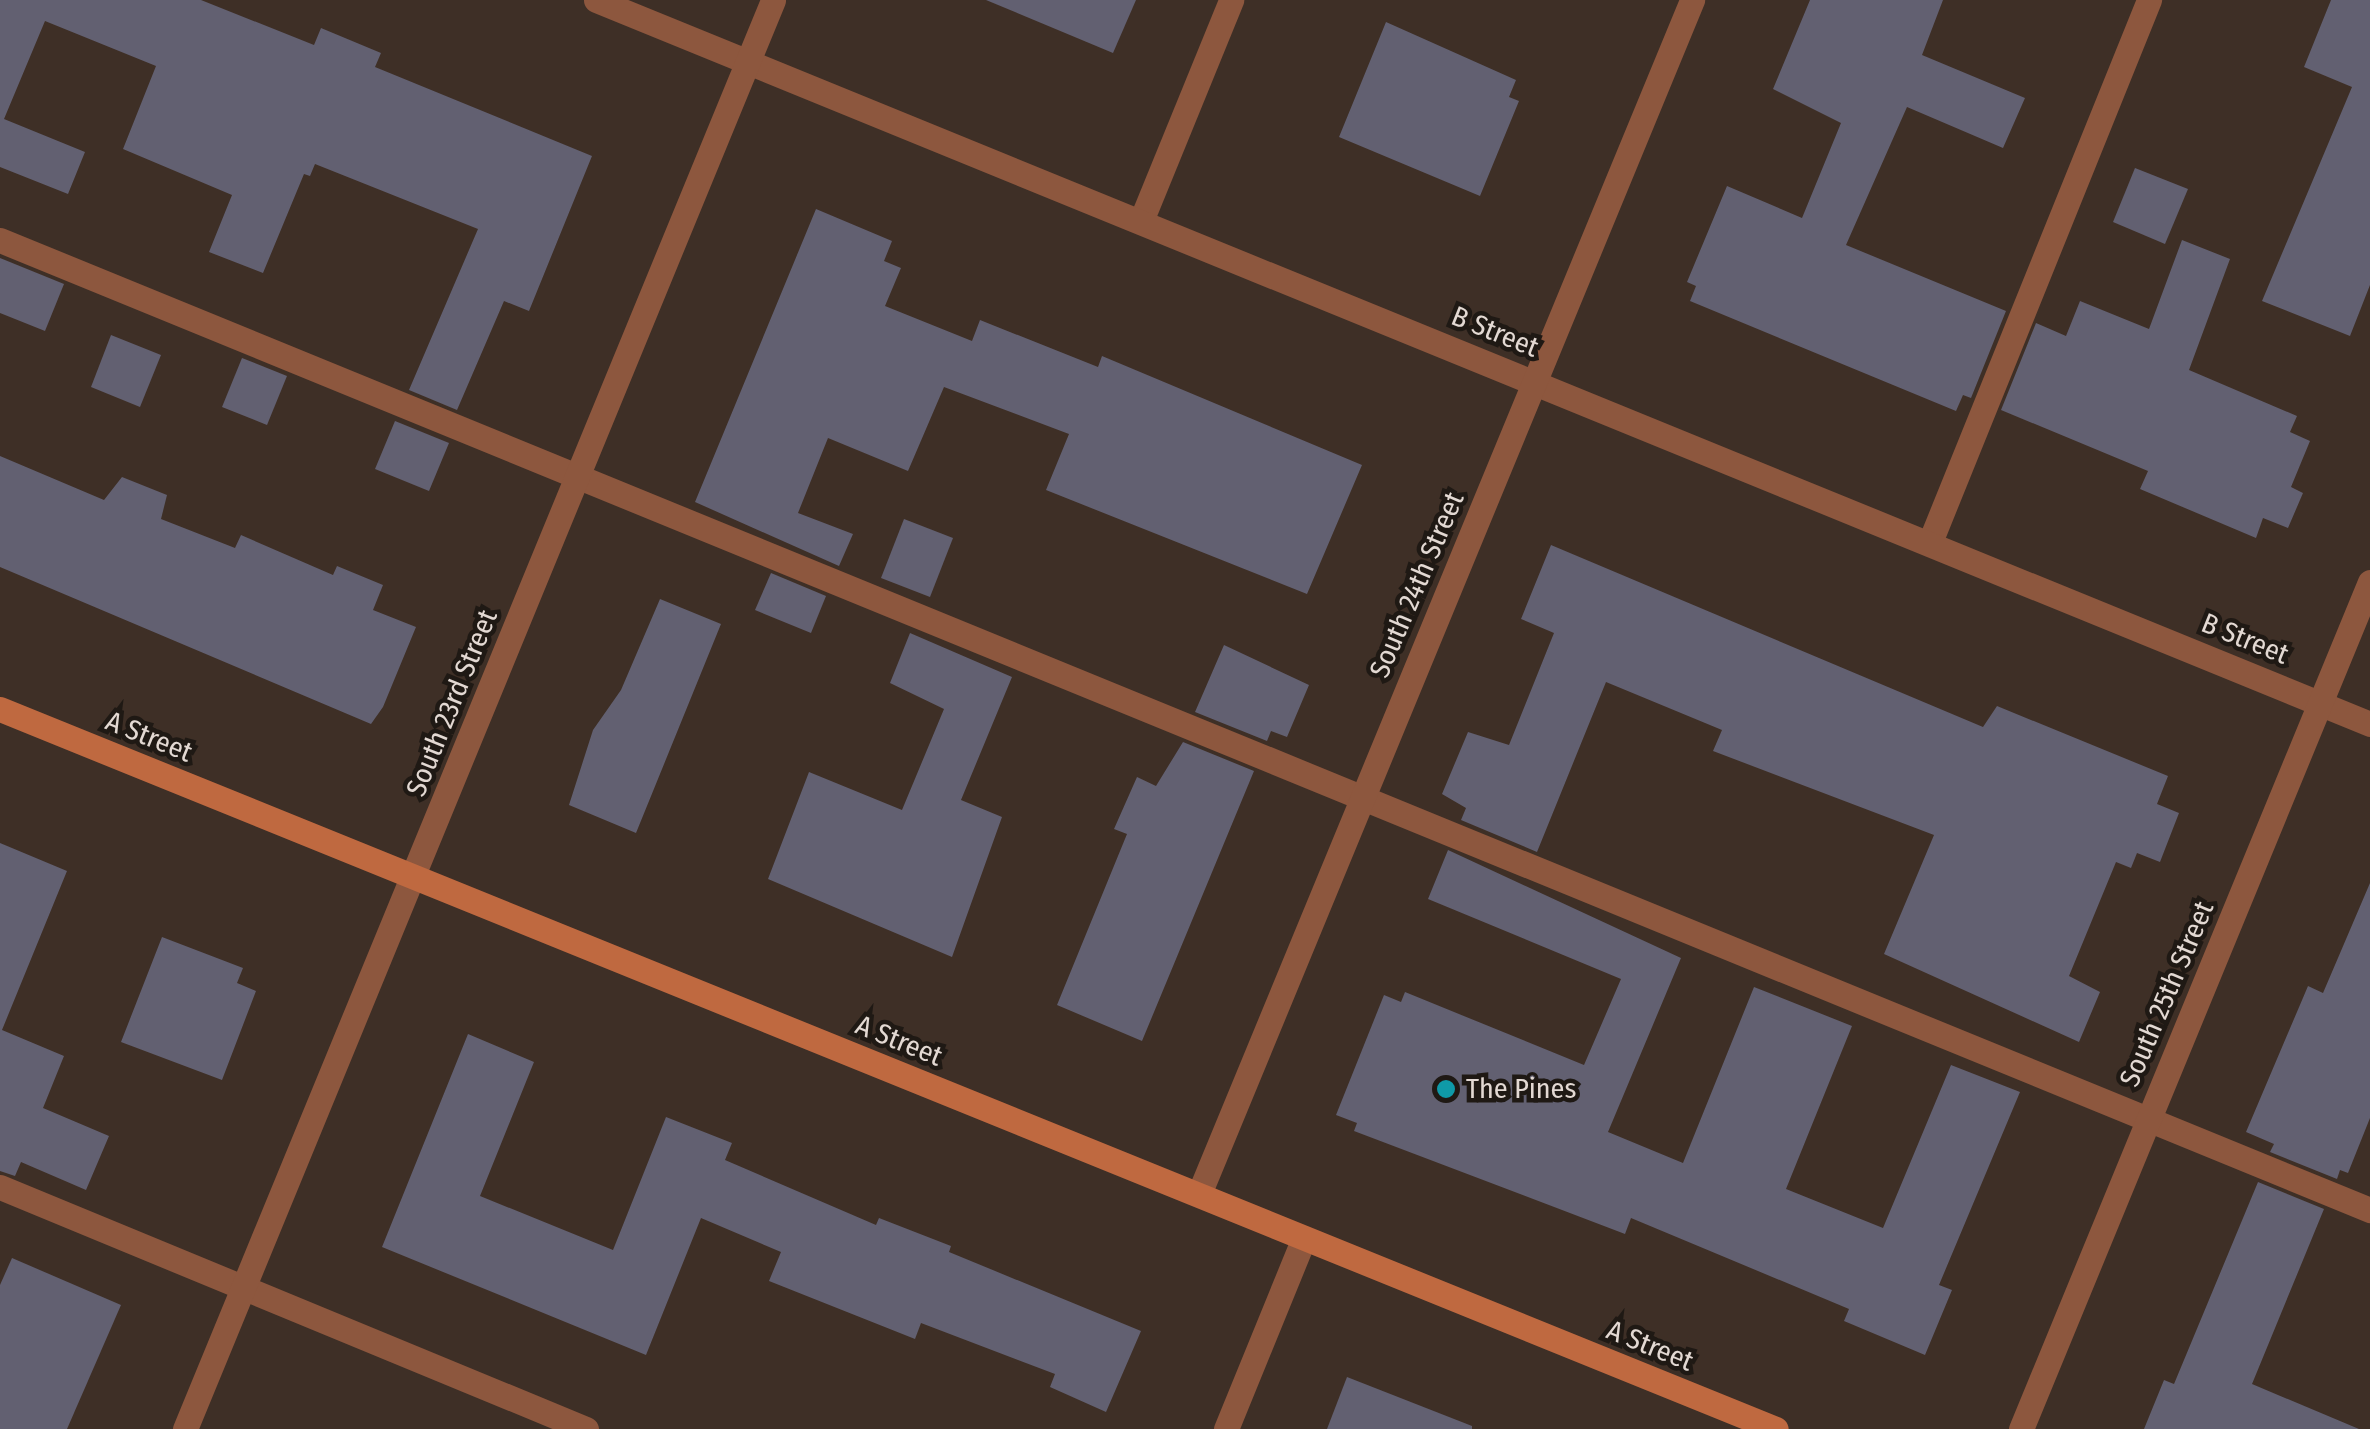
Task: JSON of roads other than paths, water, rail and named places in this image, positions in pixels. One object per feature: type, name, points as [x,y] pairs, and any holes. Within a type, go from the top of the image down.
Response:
[{"type":"main road","name":"A Street","points":[[0,709],[1776,1429]]},
{"type":"street","name":"B Street","points":[[596,0],[2370,724]]},
{"type":"street","name":"South 23rd Street","points":[[185,1429],[772,0]]},
{"type":"street","points":[[1141,220],[1231,0]]},
{"type":"street","name":"South 24th Street","points":[[1198,1194],[1692,0]]},
{"type":"street","points":[[1930,542],[2149,0]]},
{"type":"street","points":[[0,240],[2370,1210]]},
{"type":"street","name":"South 25th Street","points":[[2020,1429],[2370,582]]},
{"type":"street","points":[[0,1187],[586,1429]]},
{"type":"street","points":[[1226,1429],[1304,1238]]},
{"type":"place","name":"The Pines","points":[[1446,1089]]}]
